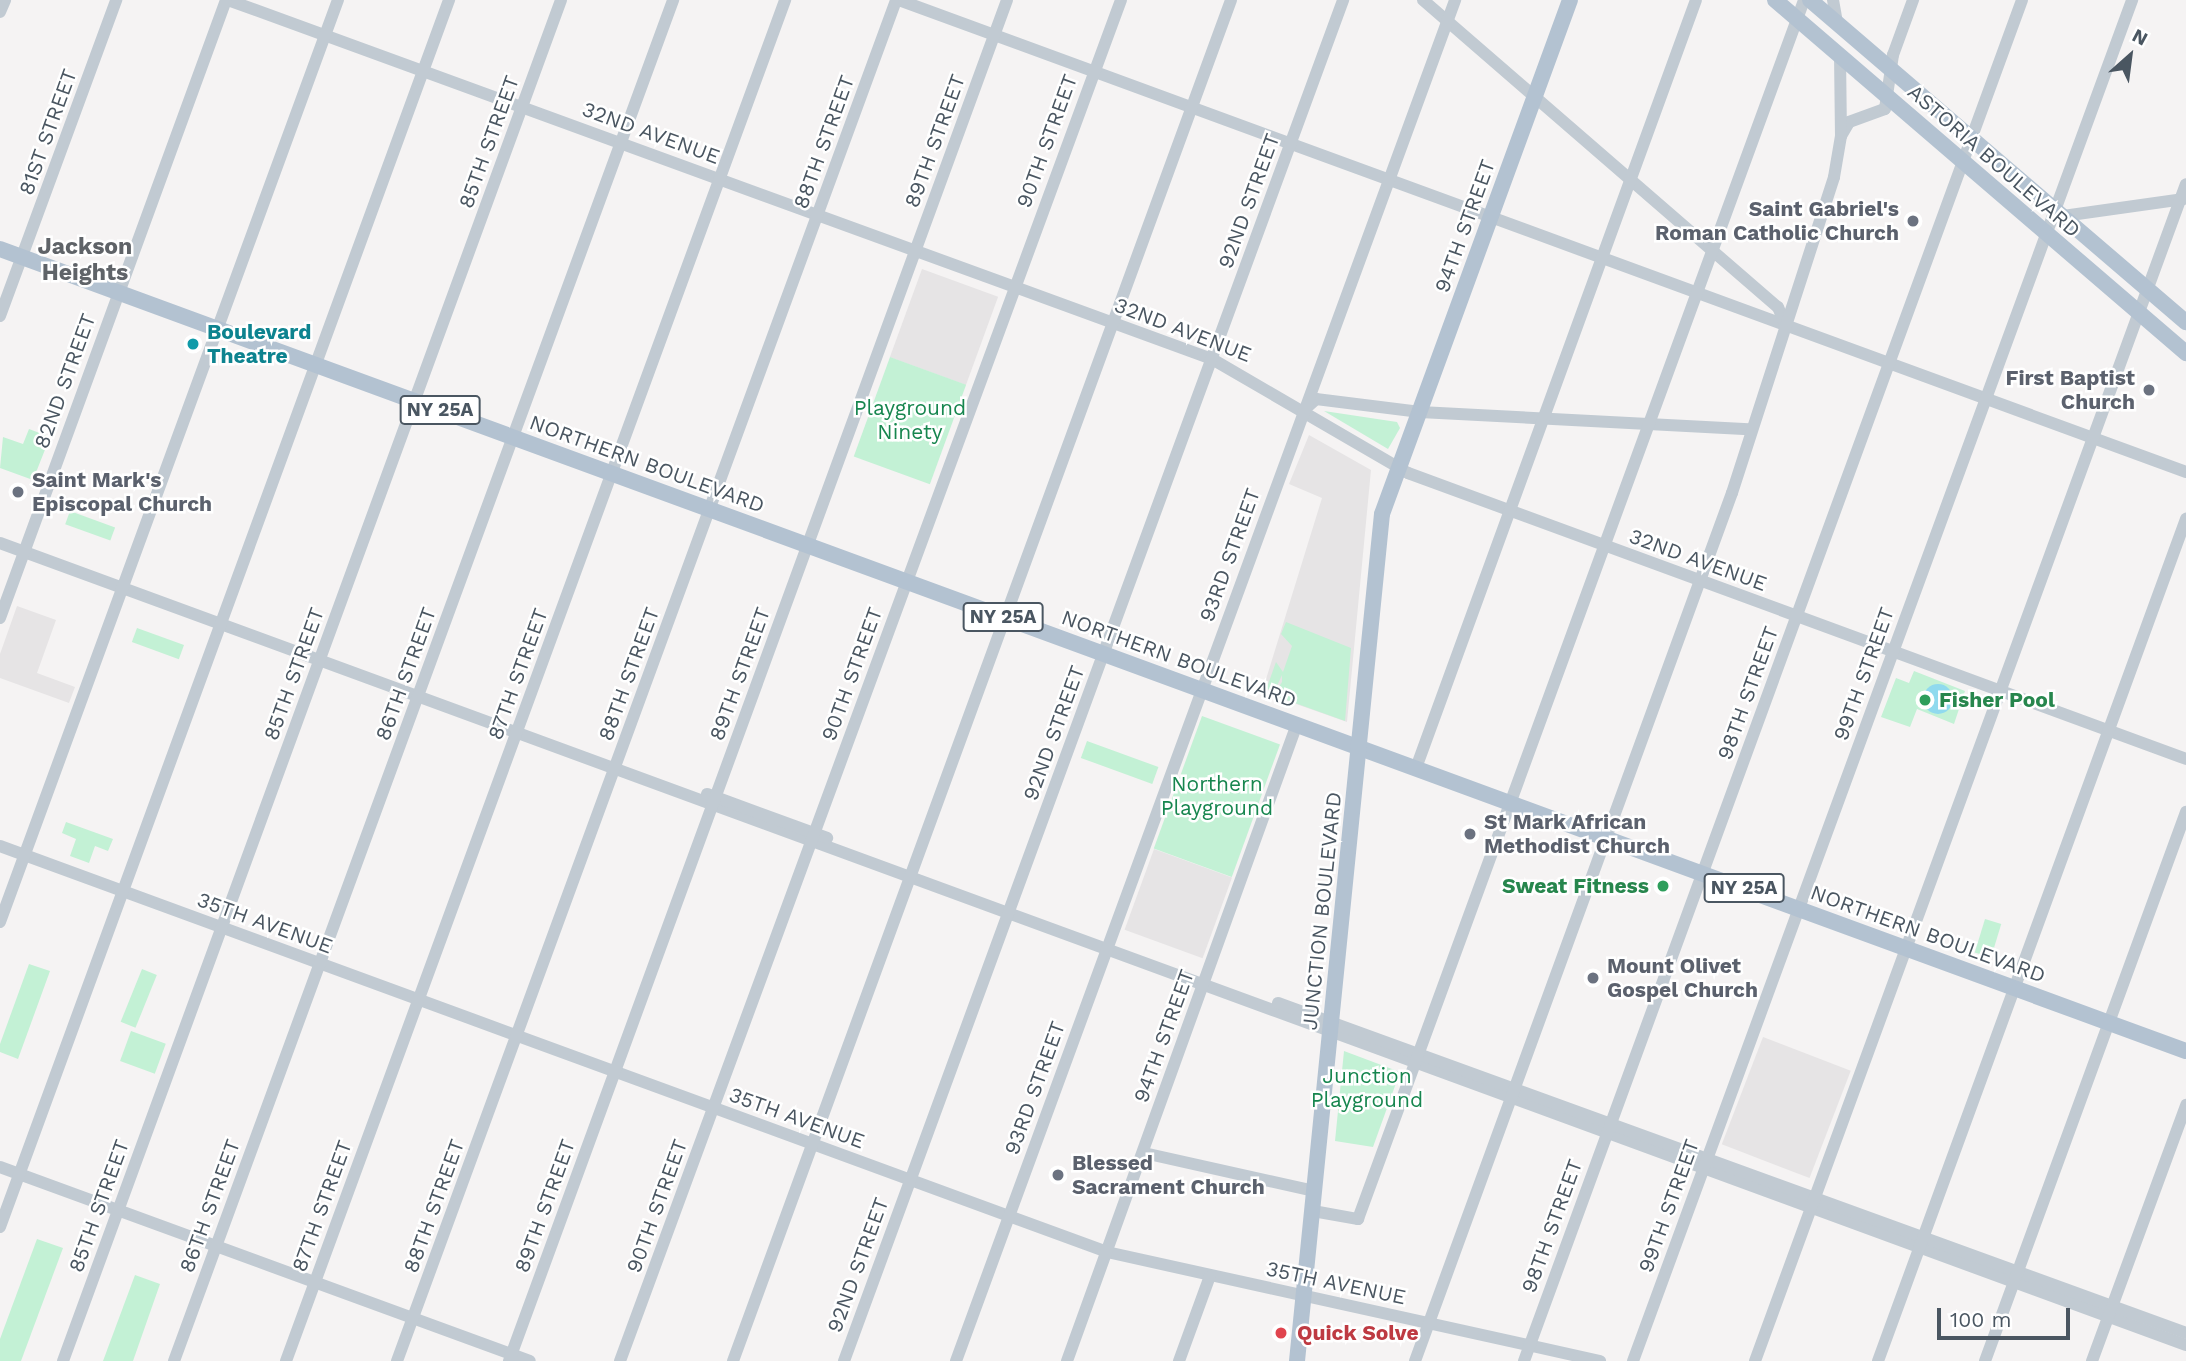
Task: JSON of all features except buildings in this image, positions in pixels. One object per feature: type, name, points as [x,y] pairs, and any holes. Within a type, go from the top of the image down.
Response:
[{"type":"main road","name":"94TH STREET","points":[[1399,467],[1570,0]]},
{"type":"main road","name":"ASTORIA BOULEVARD","points":[[1775,0],[1963,161],[2054,219],[2147,288],[2186,322]]},
{"type":"main road","name":"ASTORIA BOULEVARD","points":[[1810,0],[1972,138],[2054,219],[2138,313],[2186,354]]},
{"type":"main road","name":"NORTHERN BOULEVARD","points":[[0,249],[2186,1051]]},
{"type":"main road","name":"JUNCTION BOULEVARD","points":[[1297,1361],[1381,514],[1399,467]]},
{"type":"street","points":[[0,12],[5,0]]},
{"type":"street","name":"81ST STREET","points":[[0,316],[116,0]]},
{"type":"street","name":"32ND AVENUE","points":[[227,0],[1212,359],[1304,409],[1399,467],[1510,511],[2186,759]]},
{"type":"street","name":"82ND STREET","points":[[0,618],[227,0]]},
{"type":"street","points":[[0,922],[338,0]]},
{"type":"street","points":[[0,1227],[449,0]]},
{"type":"street","name":"85TH STREET","points":[[63,1361],[561,0]]},
{"type":"street","name":"86TH STREET","points":[[174,1361],[673,0]]},
{"type":"street","name":"87TH STREET","points":[[286,1361],[785,0]]},
{"type":"street","points":[[898,0],[2186,472]]},
{"type":"street","name":"88TH STREET","points":[[397,1361],[898,0]]},
{"type":"street","name":"89TH STREET","points":[[510,1358],[1007,0]]},
{"type":"street","name":"90TH STREET","points":[[620,1361],[1121,0]]},
{"type":"street","points":[[733,1361],[1231,0]]},
{"type":"street","name":"92ND STREET","points":[[844,1361],[1343,0]]},
{"type":"street","points":[[1423,0],[1631,183],[1778,307],[1785,324]]},
{"type":"street","name":"93RD STREET","points":[[956,1361],[1455,0]]},
{"type":"street","points":[[1416,768],[1696,0]]},
{"type":"street","points":[[1313,1211],[1358,1219],[1804,0]]},
{"type":"street","points":[[1833,0],[1836,23]]},
{"type":"street","points":[[1415,1361],[1700,581],[1785,324],[1841,136],[1849,122],[1885,110],[1891,69],[1913,0]]},
{"type":"street","name":"98TH STREET","points":[[1524,1361],[2022,0]]},
{"type":"street","name":"99TH STREET","points":[[1633,1361],[2054,219],[2132,0]]},
{"type":"street","points":[[1840,57],[1841,136]]},
{"type":"street","points":[[1755,1361],[2147,288],[2183,199],[2186,184]]},
{"type":"street","points":[[2054,219],[2183,199]]},
{"type":"street","points":[[1304,409],[1316,400],[1420,412],[1749,429]]},
{"type":"street","points":[[1878,1361],[2186,519]]},
{"type":"street","points":[[0,535],[25,548],[321,657],[2016,1277],[2110,1311],[2186,1334]]},
{"type":"street","points":[[0,543],[25,548]]},
{"type":"street","name":"94TH STREET","points":[[1067,1361],[1207,981],[1297,724]]},
{"type":"street","points":[[1985,1361],[2186,812]]},
{"type":"street","name":"35TH AVENUE","points":[[0,846],[1107,1251],[1600,1361]]},
{"type":"street","points":[[2092,1361],[2186,1105]]},
{"type":"street","points":[[1143,1153],[1314,1191]]},
{"type":"street","points":[[0,1167],[413,1318],[510,1358],[530,1361]]},
{"type":"street","points":[[1179,1361],[1210,1276]]},
{"type":"street","points":[[2110,1311],[2186,1345]]},
{"type":"shaded area","points":[[922,269],[998,297],[966,385],[890,357]]},
{"type":"shaded area","points":[[1309,435],[1371,470],[1347,722],[1262,692],[1322,498],[1289,484]]},
{"type":"shaded area","points":[[17,606],[56,620],[37,673],[75,687],[69,703],[0,678],[0,654]]},
{"type":"shaded area","points":[[1154,849],[1232,877],[1203,958],[1125,930]]},
{"type":"shaded area","points":[[1763,1037],[1851,1071],[1810,1178],[1722,1144]]},
{"type":"green space","name":"Playground Ninety","points":[[890,357],[966,385],[930,484],[854,457]]},
{"type":"green space","points":[[1324,411],[1397,422],[1400,428],[1388,449]]},
{"type":"green space","points":[[29,429],[50,437],[33,480],[0,468],[3,437],[23,444]]},
{"type":"green space","points":[[70,511],[115,527],[110,541],[65,524]]},
{"type":"green space","points":[[1286,622],[1351,648],[1345,721],[1270,694],[1278,688],[1282,682],[1282,675],[1276,688],[1266,690],[1276,662],[1283,672],[1292,646],[1281,634]]},
{"type":"green space","points":[[137,628],[184,645],[179,659],[132,642]]},
{"type":"green space","name":"Fisher Pool","points":[[1914,671],[1965,691],[1954,724],[1917,709],[1910,727],[1881,717],[1896,678],[1909,683]]},
{"type":"green space","name":"Northern Playground","points":[[1202,716],[1280,744],[1232,877],[1154,848]]},
{"type":"green space","points":[[1087,741],[1158,767],[1152,784],[1081,758]]},
{"type":"green space","points":[[66,822],[113,839],[108,851],[95,846],[89,863],[70,856],[76,839],[62,833]]},
{"type":"green space","points":[[1985,919],[2001,924],[1991,957],[1975,952]]},
{"type":"green space","points":[[29,964],[50,971],[18,1059],[0,1052],[0,1044]]},
{"type":"green space","points":[[142,969],[157,975],[135,1028],[121,1022]]},
{"type":"green space","points":[[131,1031],[166,1044],[155,1074],[120,1061]]},
{"type":"green space","name":"Junction Playground","points":[[1344,1051],[1400,1072],[1373,1147],[1335,1141]]},
{"type":"green space","points":[[37,1239],[63,1248],[21,1361],[0,1361],[0,1339]]},
{"type":"green space","points":[[135,1275],[160,1284],[133,1361],[103,1361]]},
{"type":"water","points":[[1938,684],[1949,688],[1953,699],[1949,710],[1938,714],[1927,710],[1923,699],[1927,688]]},
{"type":"place","name":"Saint Gabriel's Roman Catholic Church","points":[[1913,221]]},
{"type":"place","name":"Boulevard Theatre","points":[[193,344]]},
{"type":"place","name":"First Baptist Church","points":[[2149,390]]},
{"type":"place","name":"Saint Mark's Episcopal Church","points":[[18,492]]},
{"type":"place","name":"Fisher Pool","points":[[1925,700]]},
{"type":"place","name":"St Mark African Methodist Church","points":[[1470,834]]},
{"type":"place","name":"Sweat Fitness","points":[[1663,886]]},
{"type":"place","name":"Mount Olivet Gospel Church","points":[[1593,978]]},
{"type":"place","name":"Blessed Sacrament Church","points":[[1058,1175]]},
{"type":"place","name":"Quick Solve","points":[[1281,1333]]},
{"type":"district","name":"Jackson Heights","points":[[85,260]]}]
